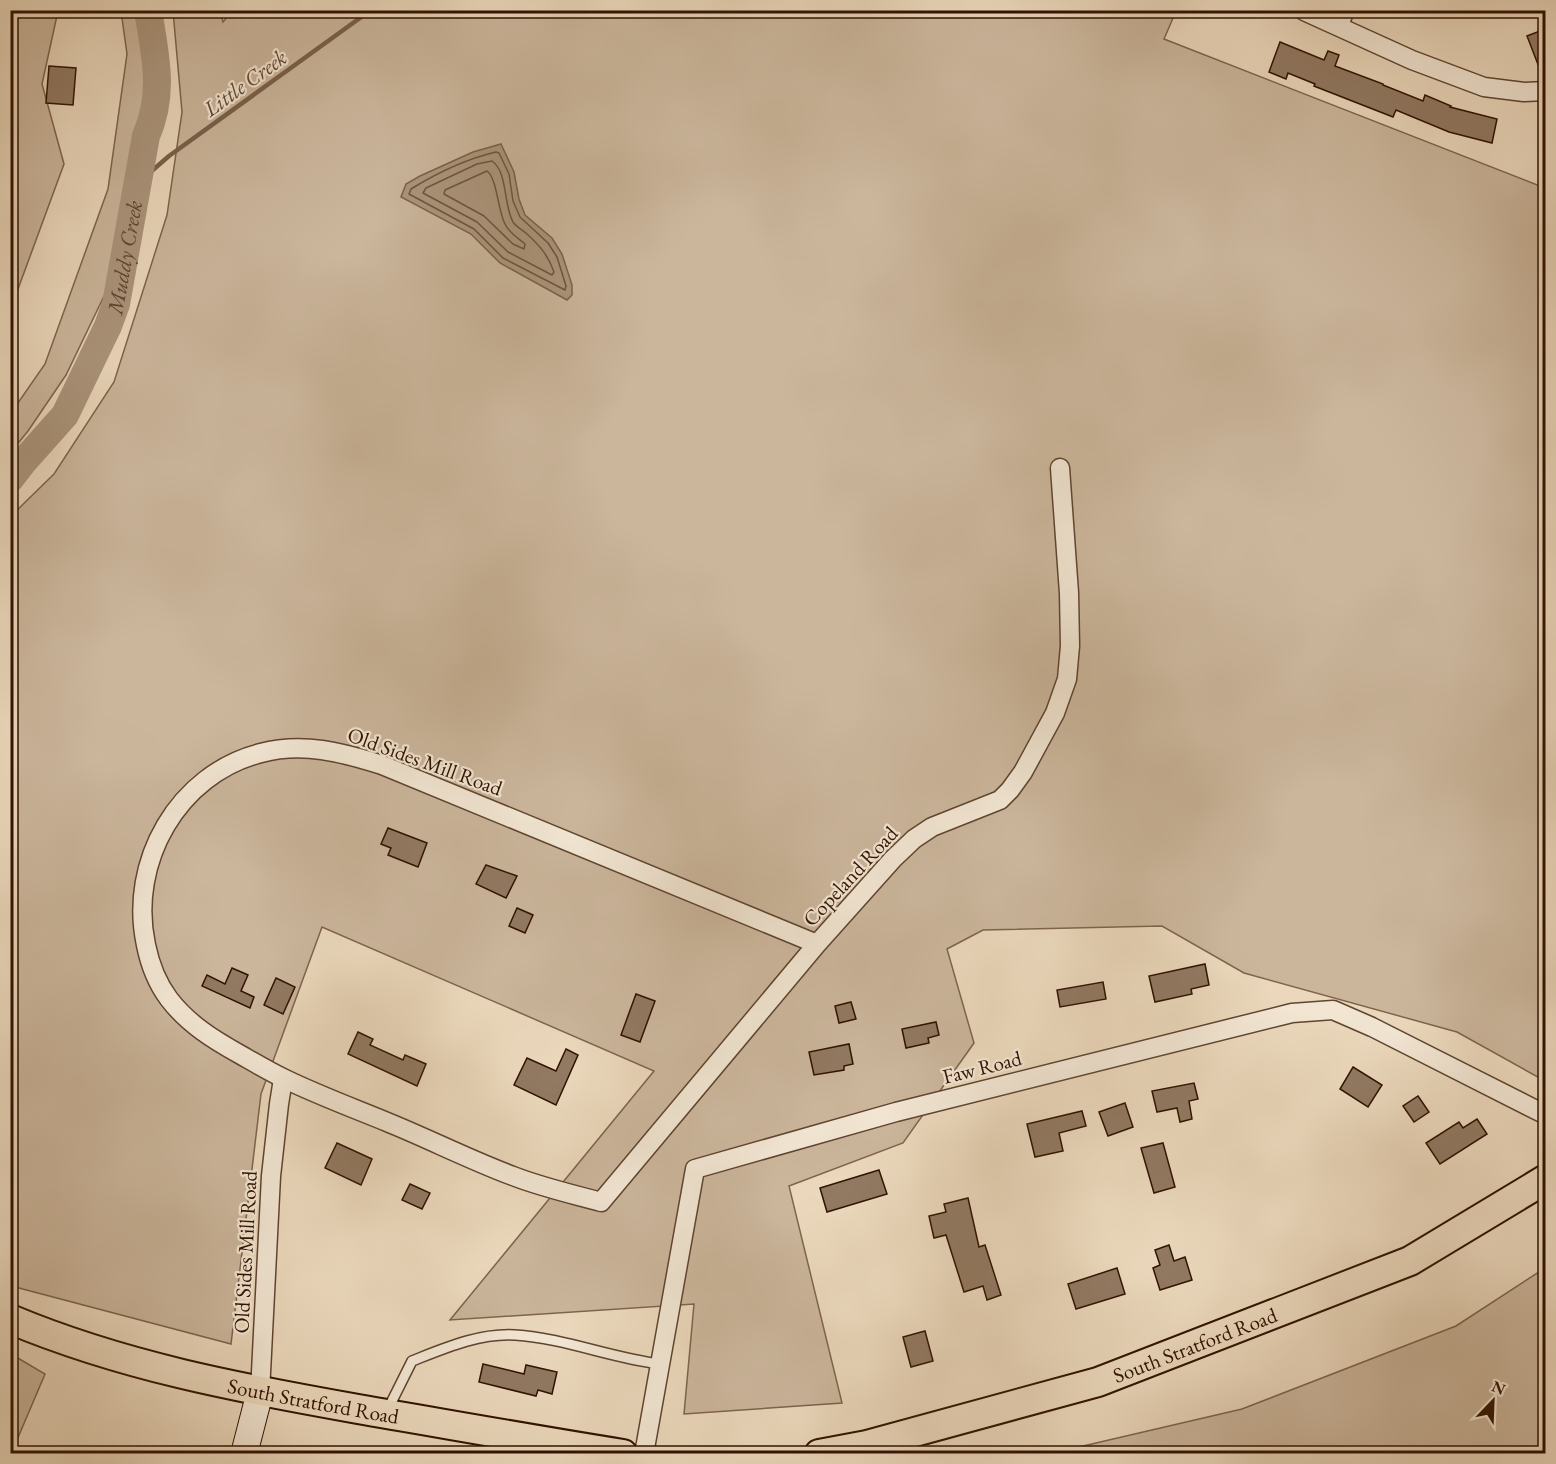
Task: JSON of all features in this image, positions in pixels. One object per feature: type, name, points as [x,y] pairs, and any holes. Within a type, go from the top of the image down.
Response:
[{"type":"main road","name":"South Stratford Road","points":[[819,1454],[867,1445],[1098,1382],[1410,1261],[1545,1179]]},
{"type":"main road","name":"South Stratford Road","points":[[10,1319],[57,1339],[102,1353],[170,1372],[260,1392],[465,1429],[623,1454]]},
{"type":"main road","points":[[244,1454],[260,1392]]},
{"type":"street","points":[[1304,11],[1412,60],[1484,87],[1524,92],[1545,91]]},
{"type":"street","name":"Copeland Road","points":[[601,1202],[817,944],[893,859],[914,839],[952,818],[1000,800],[1023,772],[1055,713],[1067,679],[1070,646],[1069,593],[1060,468]]},
{"type":"street","name":"Old Sides Mill Road","points":[[601,1202],[514,1177],[283,1079],[207,1035],[184,1016],[169,1000],[149,962],[141,910],[150,860],[161,833],[186,796],[220,769],[240,759],[260,753],[282,748],[311,747],[340,752],[382,765],[817,944]]},
{"type":"street","name":"Faw Road","points":[[644,1454],[695,1169],[896,1112],[1292,1013],[1333,1010],[1372,1027],[1545,1116]]},
{"type":"street","name":"Old Sides Mill Road","points":[[260,1392],[271,1176],[283,1079]]},
{"type":"lane","points":[[1342,28],[1350,10]]},
{"type":"lane","points":[[386,1414],[412,1361],[453,1344],[488,1337],[514,1335],[542,1339],[606,1352],[629,1360],[660,1364]]},
{"type":"shaded area","points":[[233,10],[1176,11],[1164,39],[1545,188],[1545,1081],[1457,1032],[1244,973],[1162,926],[983,930],[947,949],[974,1043],[903,1143],[789,1186],[842,1403],[684,1414],[694,1304],[450,1320],[654,1071],[322,927],[261,1094],[231,1344],[19,1288],[10,1282],[10,517],[54,474],[114,382],[167,215],[182,112],[173,11],[220,11],[223,22]]},
{"type":"shaded area","points":[[17,11],[58,11],[42,84],[64,164],[11,308],[10,52]]},
{"type":"shaded area","points":[[121,11],[139,11],[150,80],[105,294],[66,375],[11,452],[11,413],[45,364],[108,189],[127,54]]},
{"type":"shaded area","points":[[1545,1268],[1545,1453],[1053,1453],[1242,1409],[1456,1326]]},
{"type":"shaded area","points":[[11,1354],[45,1374],[11,1454],[10,1453]]},
{"type":"water","points":[[501,144],[514,172],[519,199],[525,215],[552,238],[562,254],[572,285],[572,295],[567,300],[500,263],[471,234],[401,197],[406,184],[420,176],[473,152]]},
{"type":"building","points":[[1545,29],[1545,80],[1544,80],[1527,36]]},
{"type":"building","points":[[1280,42],[1324,60],[1328,51],[1339,55],[1335,66],[1423,101],[1425,95],[1450,107],[1497,119],[1492,143],[1449,132],[1396,110],[1393,117],[1314,86],[1315,84],[1288,73],[1286,79],[1269,72]]},
{"type":"building","points":[[49,66],[76,68],[73,105],[46,103]]},
{"type":"building","points":[[388,828],[427,843],[418,867],[388,855],[391,848],[381,844]]},
{"type":"building","points":[[486,865],[517,876],[506,898],[476,884]]},
{"type":"building","points":[[517,908],[533,915],[525,933],[509,926]]},
{"type":"building","points":[[1205,964],[1209,985],[1191,989],[1192,994],[1155,1002],[1149,976]]},
{"type":"building","points":[[232,968],[248,975],[241,991],[254,997],[250,1008],[202,986],[207,975],[225,984]]},
{"type":"building","points":[[276,978],[295,987],[283,1014],[264,1005]]},
{"type":"building","points":[[1103,982],[1106,999],[1060,1007],[1057,990]]},
{"type":"building","points":[[636,994],[655,1001],[640,1042],[621,1035]]},
{"type":"building","points":[[851,1002],[856,1019],[839,1023],[835,1006]]},
{"type":"building","points":[[936,1022],[939,1035],[928,1038],[929,1043],[906,1048],[902,1029]]},
{"type":"building","points":[[358,1032],[373,1039],[370,1045],[403,1060],[405,1055],[426,1064],[417,1086],[348,1054]]},
{"type":"building","points":[[849,1044],[853,1064],[844,1066],[844,1070],[814,1075],[809,1052]]},
{"type":"building","points":[[566,1049],[578,1055],[556,1105],[514,1085],[527,1058],[556,1071]]},
{"type":"building","points":[[1353,1067],[1382,1085],[1368,1107],[1340,1089]]},
{"type":"building","points":[[1194,1083],[1198,1099],[1189,1101],[1192,1119],[1180,1122],[1177,1108],[1157,1112],[1152,1091]]},
{"type":"building","points":[[1418,1096],[1429,1112],[1414,1122],[1403,1106]]},
{"type":"building","points":[[1125,1103],[1133,1127],[1108,1136],[1099,1112]]},
{"type":"building","points":[[1082,1111],[1086,1126],[1059,1133],[1063,1151],[1035,1157],[1027,1124]]},
{"type":"building","points":[[1477,1119],[1487,1134],[1440,1164],[1426,1143],[1459,1122],[1463,1128]]},
{"type":"building","points":[[337,1143],[372,1159],[361,1185],[325,1168]]},
{"type":"building","points":[[1163,1143],[1175,1187],[1154,1193],[1141,1148]]},
{"type":"building","points":[[879,1170],[887,1194],[827,1212],[820,1188]]},
{"type":"building","points":[[410,1184],[430,1193],[422,1209],[402,1200]]},
{"type":"building","points":[[968,1198],[979,1247],[985,1245],[1001,1295],[987,1300],[983,1286],[964,1292],[946,1235],[934,1238],[929,1216],[946,1212],[944,1204]]},
{"type":"building","points":[[1169,1245],[1174,1261],[1185,1257],[1192,1280],[1160,1290],[1153,1268],[1160,1265],[1155,1250]]},
{"type":"building","points":[[1117,1268],[1125,1294],[1076,1309],[1068,1284]]},
{"type":"building","points":[[925,1331],[933,1361],[911,1367],[903,1337]]},
{"type":"building","points":[[483,1364],[524,1374],[526,1365],[557,1372],[552,1394],[538,1390],[536,1396],[479,1382]]},
{"type":"waterway","name":"Muddy Creek","points":[[10,479],[65,415],[108,326],[116,304],[146,136],[152,120],[157,89],[148,10]]},
{"type":"waterway","name":"Little Creek","points":[[139,182],[169,156],[371,10]]}]
